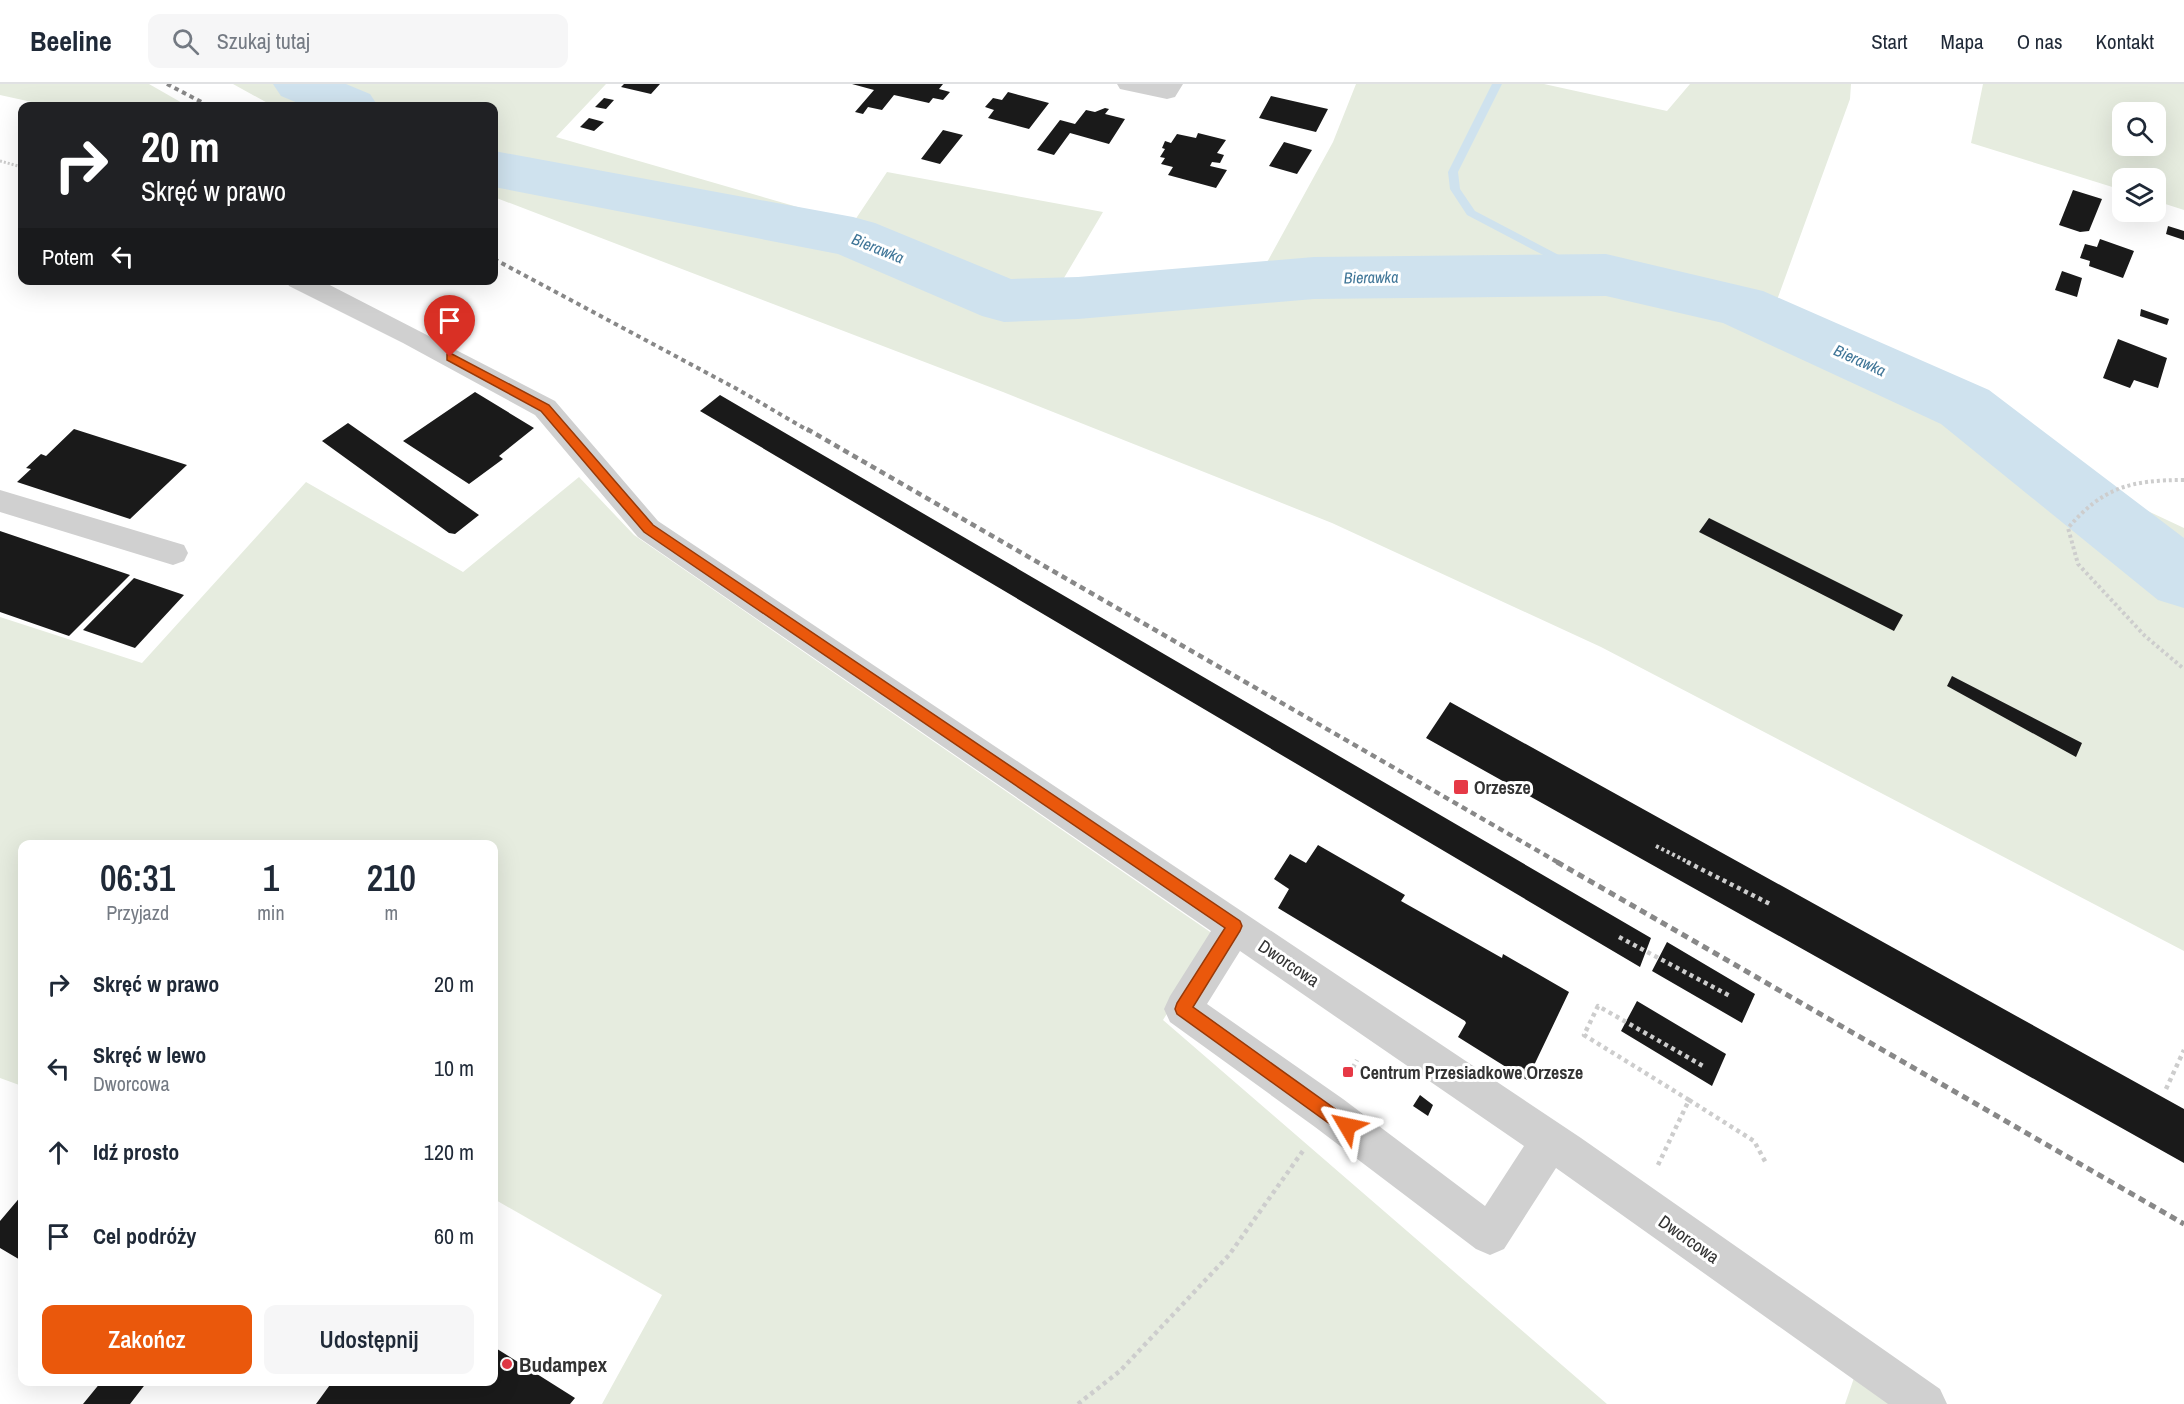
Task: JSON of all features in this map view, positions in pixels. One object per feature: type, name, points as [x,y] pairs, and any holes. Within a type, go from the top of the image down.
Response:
[{"type":"street","points":[[1128,84],[1169,88]]},
{"type":"street","name":"Dworcowa","points":[[308,285],[545,408],[648,529],[1377,1023],[1925,1404]]},
{"type":"street","points":[[0,501],[172,553]]},
{"type":"street","points":[[1235,926],[1183,1009],[1329,1113],[1490,1234],[1550,1142]]},
{"type":"path","points":[[0,161],[18,166]]},
{"type":"path","points":[[2184,480],[2151,479],[2110,489],[2078,515],[2068,528],[2078,564],[2145,636],[2184,669]]},
{"type":"path","points":[[1656,846],[1770,904]]},
{"type":"path","points":[[1619,937],[1732,997]]},
{"type":"path","points":[[1703,1066],[1599,1005],[1584,1035],[1754,1141],[1766,1163]]},
{"type":"path","points":[[1078,1404],[1120,1371],[1229,1255],[1329,1113],[1377,1023]]},
{"type":"path","points":[[2166,1089],[2184,1050]]},
{"type":"path","points":[[1640,1204],[1689,1100]]},
{"type":"shaded area","points":[[0,84],[149,84],[180,102],[32,102],[0,95]]},
{"type":"shaded area","points":[[233,84],[606,84],[556,137],[853,223],[887,172],[1103,212],[1061,283],[1265,266],[1333,142],[1356,84],[1544,84],[1667,111],[1690,84],[1851,84],[1850,99],[1773,311],[1991,409],[2120,498],[2184,528],[2184,951],[1601,647],[1332,523],[1003,392],[498,199],[498,102],[266,102]]},
{"type":"shaded area","points":[[1983,84],[2184,84],[2184,210],[2166,204],[2166,168],[2112,168],[2112,187],[1971,143]]},
{"type":"shaded area","points":[[579,477],[634,535],[1216,936],[1163,1020],[1607,1404],[602,1404],[662,1295],[498,1201],[498,840],[18,840],[18,1085],[0,1078],[0,617],[142,663],[306,482],[463,572]]},
{"type":"shaded area","points":[[1854,1378],[1890,1404],[1845,1404]]},
{"type":"building","points":[[624,84],[660,84],[651,94],[621,87]]},
{"type":"building","points":[[852,84],[943,84],[939,89],[950,92],[943,100],[933,98],[929,103],[894,95],[882,110],[868,107],[863,114],[855,112],[874,90]]},
{"type":"building","points":[[1008,92],[1049,103],[1029,129],[988,118],[994,110],[985,107],[993,98],[1002,100]]},
{"type":"building","points":[[1271,96],[1328,109],[1316,132],[1259,118]]},
{"type":"building","points":[[604,98],[614,100],[606,109],[595,107]]},
{"type":"building","points":[[1105,108],[1109,109],[1105,114],[1125,119],[1109,144],[1070,133],[1054,155],[1037,150],[1060,120],[1075,124],[1086,110],[1095,112]]},
{"type":"building","points":[[589,118],[604,122],[594,131],[580,127]]},
{"type":"building","points":[[943,130],[963,135],[940,164],[921,159]]},
{"type":"building","points":[[1198,133],[1226,140],[1217,153],[1224,155],[1220,163],[1212,162],[1210,166],[1227,170],[1216,188],[1168,175],[1173,167],[1161,164],[1165,158],[1160,157],[1165,149],[1162,148],[1165,141],[1171,143],[1177,134],[1196,138]]},
{"type":"building","points":[[1284,142],[1312,150],[1297,174],[1269,166]]},
{"type":"building","points":[[2073,190],[2102,199],[2089,231],[2080,232],[2059,225]]},
{"type":"building","points":[[2168,226],[2184,231],[2184,240],[2166,234]]},
{"type":"building","points":[[2100,239],[2134,251],[2123,278],[2089,266],[2090,261],[2080,258],[2085,244],[2097,247]]},
{"type":"building","points":[[2062,271],[2082,278],[2077,297],[2055,290]]},
{"type":"building","points":[[2141,309],[2169,319],[2167,325],[2140,316]]},
{"type":"building","points":[[2118,339],[2167,358],[2158,388],[2134,380],[2130,388],[2103,378]]},
{"type":"building","points":[[475,392],[534,428],[499,456],[503,459],[469,484],[403,441]]},
{"type":"building","points":[[720,395],[1651,938],[1640,967],[700,411]]},
{"type":"building","points":[[348,423],[479,515],[455,534],[449,533],[322,441]]},
{"type":"building","points":[[74,429],[187,465],[130,519],[17,482],[31,469],[26,468],[41,454],[46,456]]},
{"type":"building","points":[[1709,518],[1903,615],[1894,631],[1699,532]]},
{"type":"building","points":[[0,531],[130,575],[69,636],[0,612]]},
{"type":"building","points":[[134,578],[184,595],[135,648],[83,630]]},
{"type":"building","points":[[1952,676],[2082,743],[2076,757],[1947,686]]},
{"type":"building","points":[[1450,702],[2184,1109],[2184,1163],[1426,738]]},
{"type":"building","points":[[1318,845],[1405,895],[1401,901],[1502,958],[1503,954],[1569,992],[1527,1080],[1458,1037],[1465,1021],[1278,908],[1289,889],[1274,879],[1290,854],[1306,863]]},
{"type":"building","points":[[1667,942],[1755,994],[1742,1023],[1652,971]]},
{"type":"building","points":[[1637,1001],[1726,1054],[1712,1086],[1621,1031]]},
{"type":"building","points":[[1420,1095],[1433,1105],[1428,1116],[1413,1106]]},
{"type":"building","points":[[18,1200],[18,1259],[0,1248],[0,1221]]},
{"type":"building","name":"Budampex","points":[[498,1350],[575,1398],[570,1404],[316,1404],[329,1386],[498,1386]]},
{"type":"building","points":[[98,1386],[144,1386],[130,1404],[83,1404]]},
{"type":"waterway","name":"Bierawka","points":[[300,84],[341,102]]},
{"type":"waterway","points":[[1497,84],[1453,172],[1455,189],[1471,213],[1589,275]]},
{"type":"waterway","name":"Bierawka","points":[[498,170],[853,237],[1004,301],[1078,298],[1314,278],[1606,275],[1741,306],[1965,407],[2184,579]]},
{"type":"railway","points":[[167,84],[201,102]]},
{"type":"railway","points":[[498,261],[737,389],[809,431]]},
{"type":"railway","points":[[807,429],[1559,863]]},
{"type":"railway","points":[[1557,862],[2184,1224]]},
{"type":"place","name":"Orzesze","points":[[1461,787]]},
{"type":"place","name":"Centrum Przesiadkowe Orzesze","points":[[1348,1072]]},
{"type":"place","name":"Budampex","points":[[507,1364]]},
{"type":"route","points":[[450,357],[545,408],[648,529],[1235,926],[1183,1009],[1347,1126]]}]
